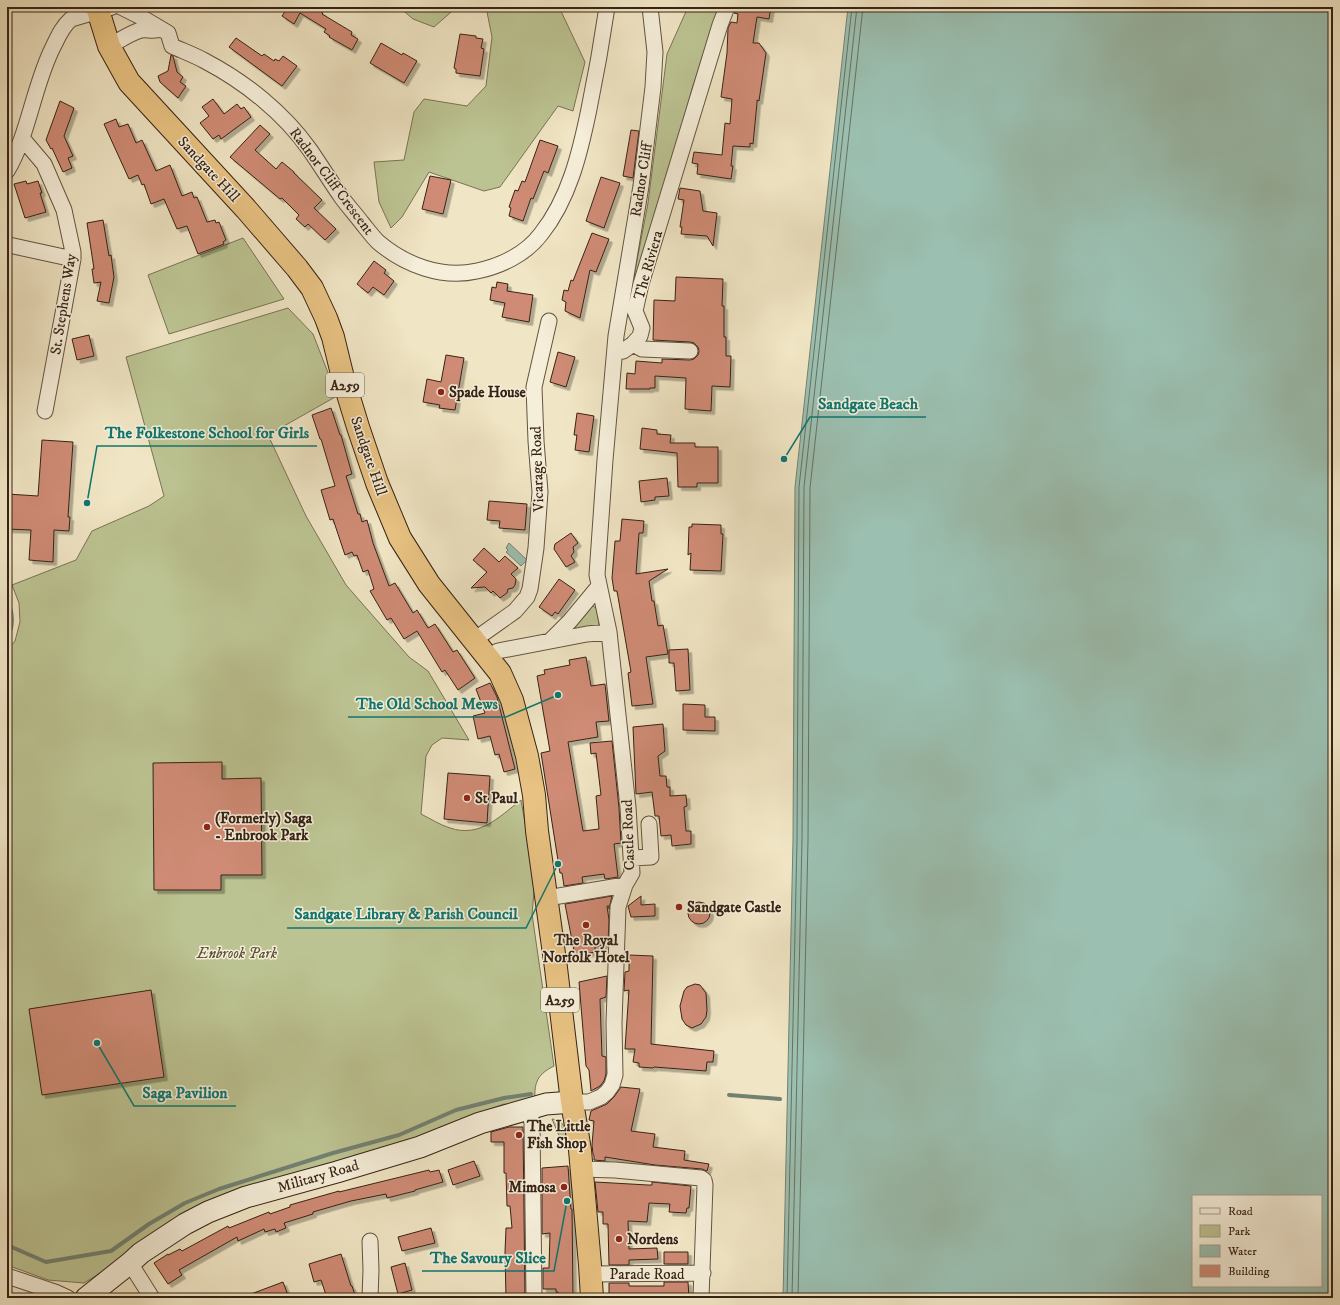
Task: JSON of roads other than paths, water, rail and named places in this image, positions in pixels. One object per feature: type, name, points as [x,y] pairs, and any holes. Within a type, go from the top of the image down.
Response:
[{"type":"highway","name":"Sandgate Hill","points":[[102,8],[109,46],[129,82],[246,209],[297,268],[312,288],[326,318],[333,338],[343,378],[376,483],[400,538],[429,584],[500,673],[512,700],[527,756],[534,795],[537,831],[547,898]]},
{"type":"highway","name":"A259","points":[[547,898],[572,1102],[580,1147],[592,1298]]},
{"type":"main road","name":"Military Road","points":[[86,1298],[141,1253],[185,1224],[208,1212],[246,1197],[420,1147],[480,1122],[546,1104],[572,1102]]},
{"type":"street","name":"Radnor Cliff Crescent","points":[[121,7],[151,22],[168,33],[172,46],[205,61],[225,73],[279,114],[294,129],[309,148],[343,199],[376,240],[391,252],[414,264],[449,274],[468,274],[489,269],[513,257],[524,250],[540,236],[554,216],[569,183],[582,144],[608,7]]},
{"type":"street","name":"Radnor Cliff","points":[[615,352],[616,336],[641,186],[653,87],[655,52],[650,7]]},
{"type":"street","name":"The Riviera","points":[[633,344],[640,336],[642,328],[635,311],[641,284],[720,25],[727,7]]},
{"type":"street","points":[[7,171],[22,138],[45,65],[58,36],[66,24],[71,20],[102,8]]},
{"type":"street","points":[[109,46],[142,30],[154,31],[161,29]]},
{"type":"street","name":"St. Stephens Way","points":[[22,138],[44,164],[64,210],[73,252],[45,411]]},
{"type":"street","points":[[9,245],[72,259]]},
{"type":"street","name":"Vicarage Road","points":[[474,640],[515,611],[527,597],[530,589],[536,548],[540,492],[534,386],[549,321]]},
{"type":"street","points":[[550,641],[570,621],[599,586],[597,574],[598,551],[615,352],[623,351],[633,344],[642,349],[690,351]]},
{"type":"street","name":"Castle Road","points":[[572,1102],[589,1102],[601,1097],[612,1085],[615,1075],[614,1023],[618,907],[625,885],[632,874],[628,807],[609,632],[599,586]]},
{"type":"street","points":[[488,658],[498,651],[587,634],[609,632]]},
{"type":"street","points":[[632,858],[651,857],[649,824]]},
{"type":"street","points":[[547,898],[625,885]]},
{"type":"street","points":[[529,1109],[532,1123],[534,1298]]},
{"type":"street","points":[[581,1169],[615,1170],[701,1178],[704,1180],[701,1298]]},
{"type":"street","points":[[370,1241],[370,1298]]},
{"type":"street","points":[[130,1263],[152,1298]]},
{"type":"street","name":"Parade Road","points":[[591,1274],[702,1274]]},
{"type":"street","points":[[7,1276],[55,1292],[68,1298]]},
{"type":"water","points":[[848,7],[1333,7],[1333,1298],[783,1298],[793,840],[795,487]]},
{"type":"water","points":[[509,543],[527,560],[521,566],[506,552],[508,550],[506,548]]},
{"type":"water","points":[[7,598],[12,608],[13,625],[7,640]]},
{"type":"waterway","points":[[7,1245],[46,1262],[111,1251],[149,1224],[185,1203],[219,1189],[333,1153],[399,1135],[456,1110],[504,1098],[531,1094]]},
{"type":"waterway","points":[[729,1095],[780,1099]]},
{"type":"place","name":"Spade House","points":[[441,392]]},
{"type":"place","name":"Sandgate Beach","points":[[784,459]]},
{"type":"place","name":"The Folkestone School for Girls","points":[[87,503]]},
{"type":"place","name":"The Old School Mews","points":[[558,695]]},
{"type":"place","name":"St Paul","points":[[467,798]]},
{"type":"place","name":"(Formerly) Saga - Enbrook Park","points":[[207,827]]},
{"type":"place","name":"Sandgate Library & Parish Council","points":[[558,864]]},
{"type":"place","name":"Sandgate Castle","points":[[679,907]]},
{"type":"place","name":"The Royal Norfolk Hotel","points":[[586,925]]},
{"type":"place","name":"Saga Pavilion","points":[[97,1043]]},
{"type":"place","name":"The Little Fish Shop","points":[[519,1135]]},
{"type":"place","name":"Mimosa","points":[[564,1187]]},
{"type":"place","name":"The Savoury Slice","points":[[567,1201]]},
{"type":"place","name":"Nordens","points":[[619,1239]]},
{"type":"park label","name":"Enbrook Park","points":[[237,953]]}]
